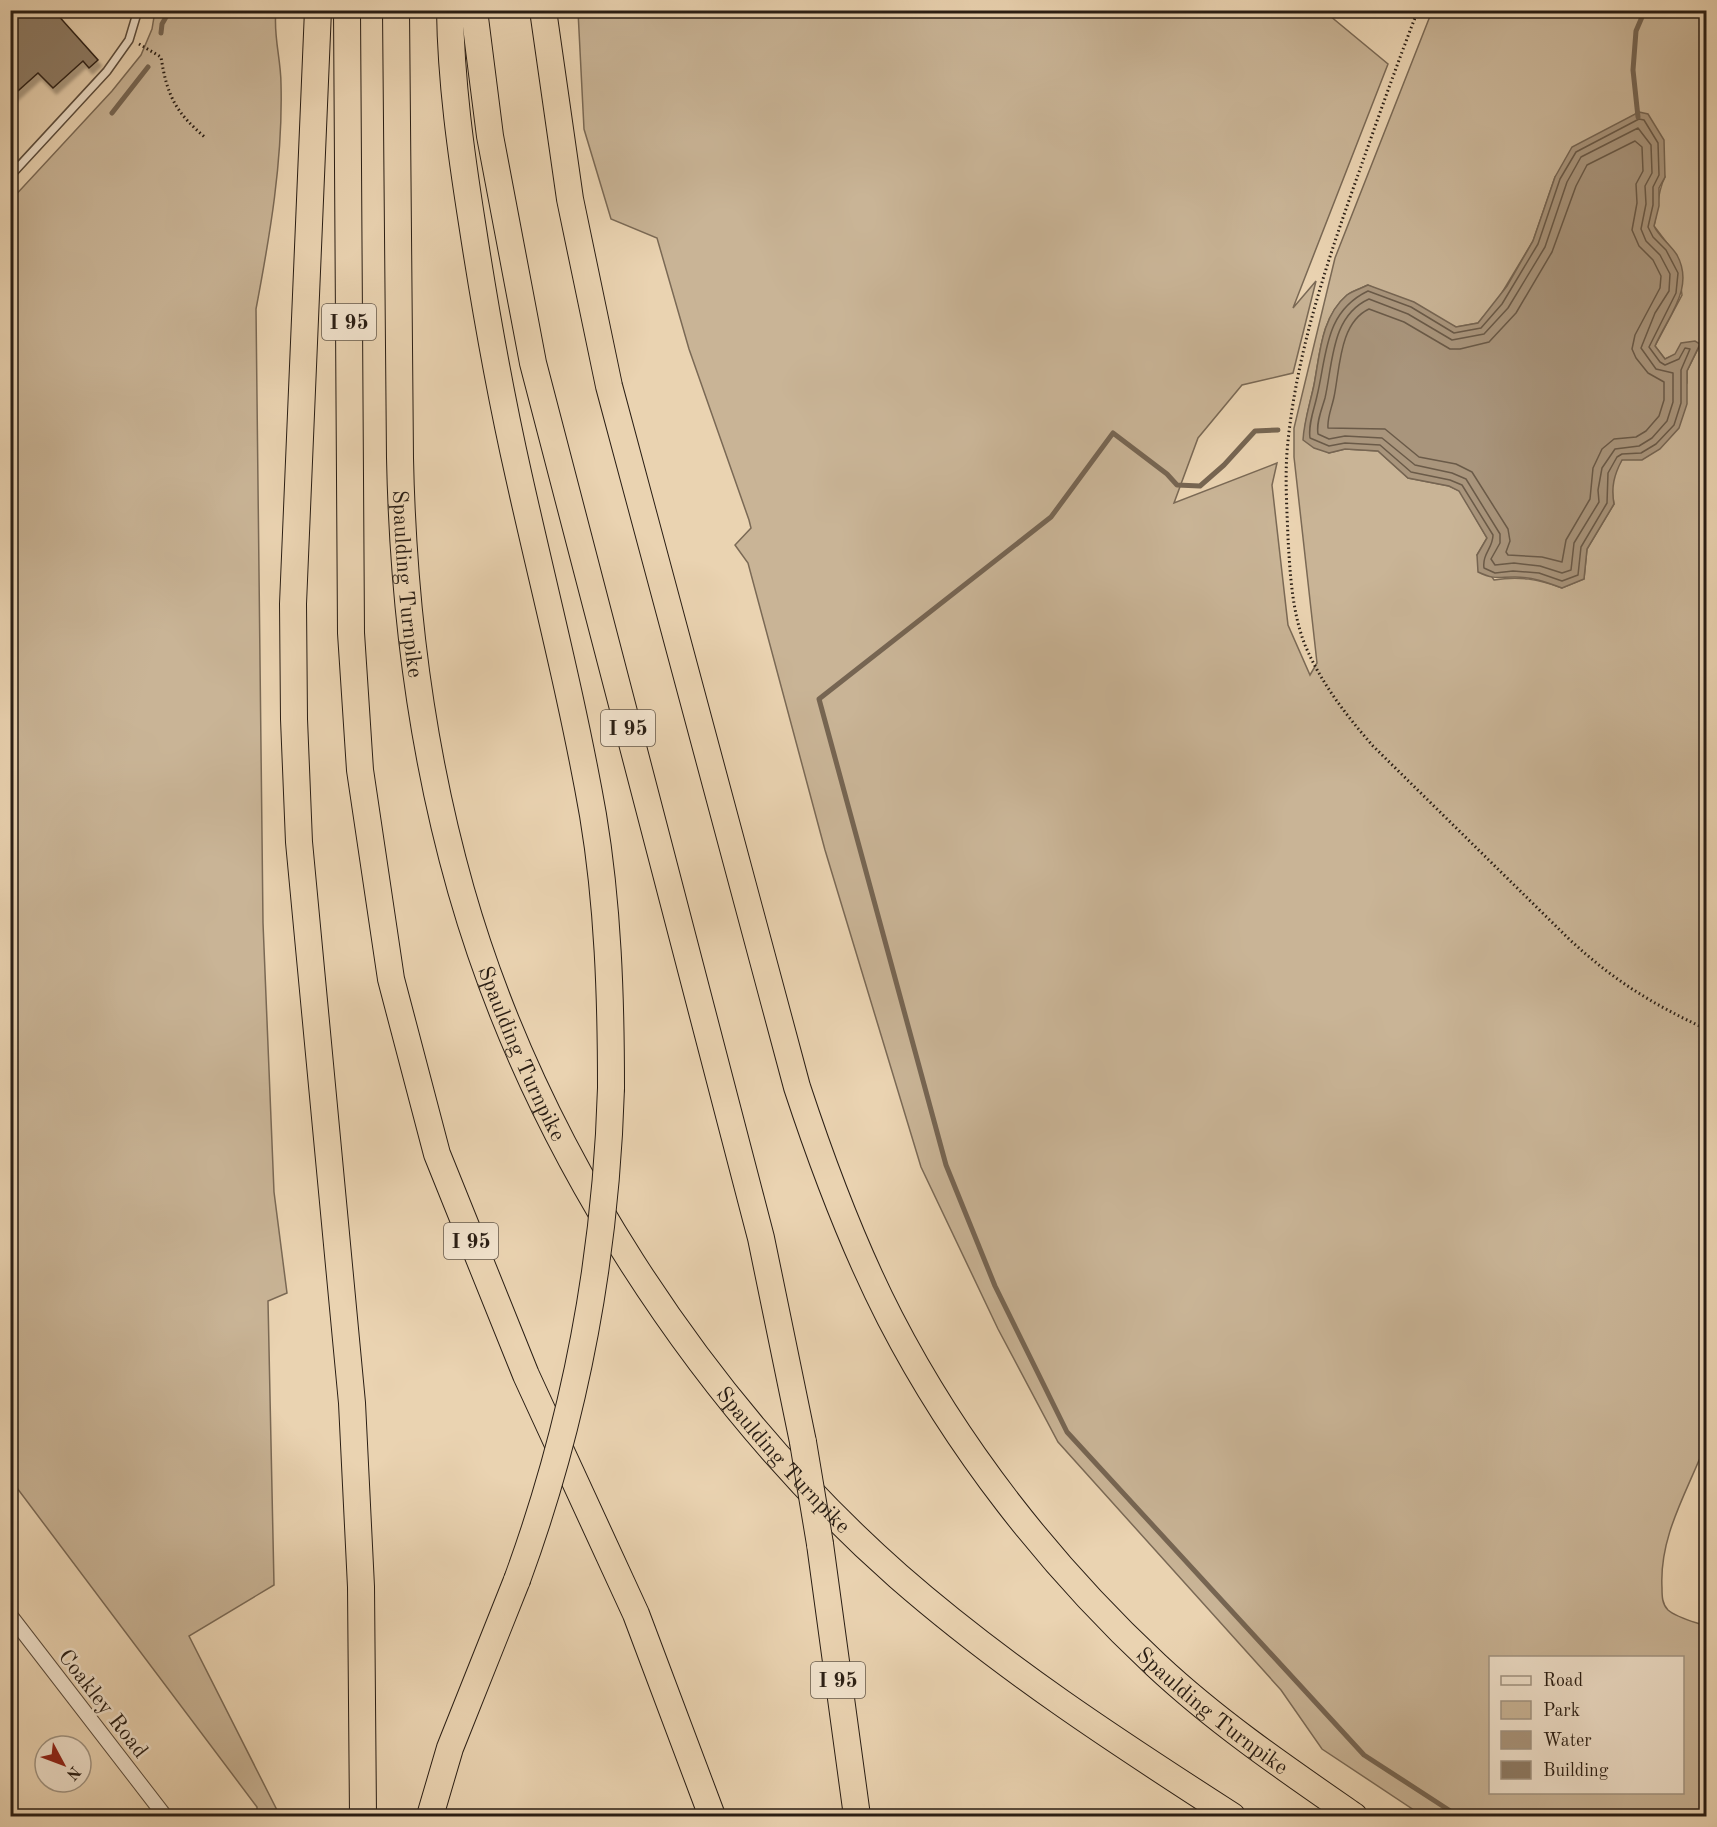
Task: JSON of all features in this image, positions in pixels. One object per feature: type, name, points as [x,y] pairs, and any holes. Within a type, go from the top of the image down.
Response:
[{"type":"highway","points":[[318,10],[293,604],[294,719],[299,842],[352,1403],[361,1587],[363,1816]]},
{"type":"highway","name":"I 95","points":[[347,10],[351,633],[360,770],[391,980],[437,1154],[526,1375],[636,1614],[712,1816]]},
{"type":"highway","name":"Spaulding Turnpike","points":[[396,10],[400,479],[411,646],[432,771],[462,893],[481,951],[528,1068],[584,1181],[649,1289],[723,1390],[804,1483],[896,1574],[992,1653],[1094,1726],[1232,1816]]},
{"type":"highway","points":[[430,1816],[450,1748],[517,1580],[552,1472],[584,1346],[604,1212],[611,1088],[608,947],[595,827],[572,708],[519,475],[483,295],[460,142],[451,53],[450,10]]},
{"type":"highway","name":"I 95","points":[[474,10],[490,136],[533,363],[761,1238],[803,1442],[820,1544],[857,1816]]},
{"type":"highway","name":"Spaulding Turnpike","points":[[543,10],[570,199],[612,397],[797,1087],[824,1165],[863,1263],[906,1346],[955,1426],[990,1479],[1069,1576],[1157,1665],[1203,1706],[1253,1746],[1354,1816]]},
{"type":"street","name":"Coakley Road","points":[[10,1615],[165,1816]]},
{"type":"lane","points":[[10,176],[76,107],[129,40],[138,10]]},
{"type":"path","points":[[1418,10],[1329,255],[1296,394],[1287,452],[1286,493],[1289,568],[1296,611],[1305,643],[1320,675],[1344,712],[1373,746],[1569,939],[1602,970],[1632,992],[1707,1029]]},
{"type":"path","points":[[129,40],[149,48],[161,57],[170,98],[187,122],[206,138]]},
{"type":"green space","points":[[155,11],[276,11],[281,75],[278,169],[256,309],[263,923],[274,1192],[287,1293],[268,1301],[274,1585],[189,1636],[280,1816],[257,1816],[257,1807],[11,1480],[11,200],[112,91],[141,55],[152,29]]},
{"type":"green space","points":[[578,11],[1324,11],[1388,64],[1293,308],[1316,281],[1293,373],[1242,385],[1198,438],[1174,503],[1277,463],[1272,485],[1288,625],[1310,675],[1317,663],[1294,457],[1294,428],[1335,258],[1432,11],[1706,11],[1706,562],[1700,600],[1706,639],[1706,1443],[1670,1531],[1662,1569],[1662,1597],[1666,1608],[1672,1613],[1706,1626],[1706,1816],[1423,1816],[1322,1749],[1281,1690],[1058,1442],[998,1329],[921,1167],[825,850],[748,563],[735,545],[751,528],[749,520],[689,349],[657,238],[611,219],[584,129]],"holes":[[[1639,112],[1665,177],[1659,195],[1654,226],[1677,256],[1682,295],[1655,346],[1665,359],[1700,345],[1687,371],[1687,383],[1635,442],[1618,466],[1612,483],[1614,504],[1587,549],[1584,579],[1562,588],[1528,579],[1494,580],[1477,555],[1487,538],[1460,491],[1449,486],[1408,478],[1378,451],[1345,449],[1329,453],[1304,440],[1306,419],[1323,337],[1332,314],[1347,295],[1368,285],[1456,327],[1478,323],[1497,301],[1533,241],[1555,177],[1608,130]]]},
{"type":"water","points":[[1639,112],[1648,114],[1664,140],[1665,177],[1659,188],[1659,206],[1654,226],[1677,255],[1682,267],[1683,279],[1678,302],[1655,346],[1665,359],[1675,354],[1681,343],[1695,341],[1700,344],[1687,371],[1687,404],[1679,428],[1660,449],[1642,460],[1622,460],[1614,481],[1614,504],[1587,549],[1584,579],[1562,588],[1527,578],[1489,576],[1478,572],[1477,555],[1487,538],[1459,491],[1449,486],[1408,478],[1378,451],[1345,449],[1329,453],[1314,448],[1303,440],[1323,337],[1338,304],[1347,295],[1368,285],[1414,302],[1456,327],[1478,323],[1507,286],[1533,241],[1555,177],[1572,147]]},
{"type":"building","points":[[10,10],[56,10],[55,12],[98,60],[89,68],[83,61],[53,88],[38,73],[10,98]]},
{"type":"waterway","points":[[161,33],[162,24],[170,10]]},
{"type":"waterway","points":[[1638,117],[1633,70],[1636,31],[1645,10]]},
{"type":"waterway","points":[[112,113],[148,67]]},
{"type":"waterway","points":[[1278,430],[1255,431],[1224,465],[1200,486],[1177,485],[1167,474],[1113,433],[1051,517],[819,699],[946,1165],[995,1286],[1067,1432],[1364,1755],[1458,1816]]}]
